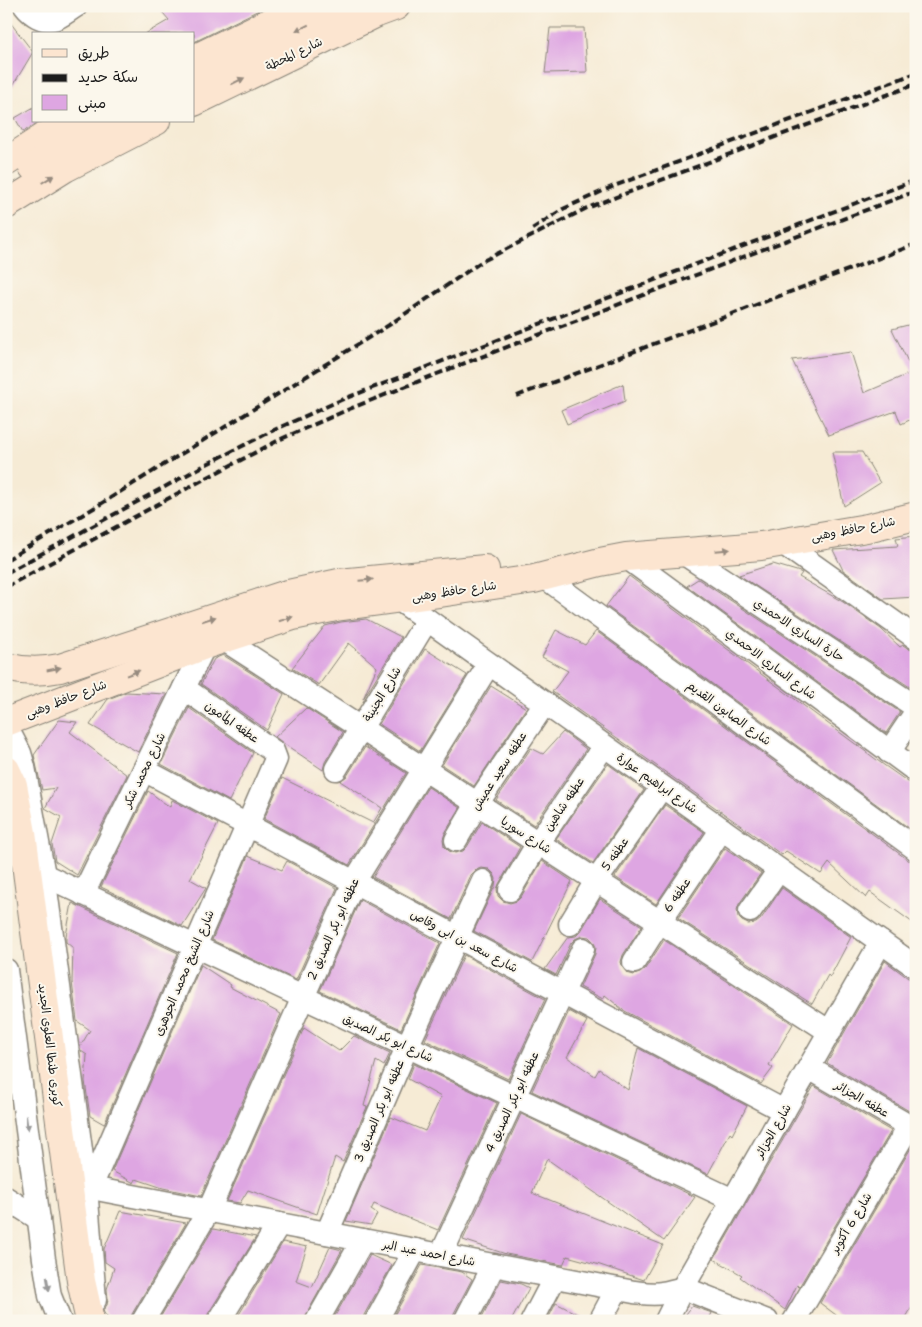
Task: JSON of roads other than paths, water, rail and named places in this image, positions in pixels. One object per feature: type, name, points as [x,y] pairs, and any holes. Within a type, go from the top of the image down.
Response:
[{"type":"main road","points":[[195,59],[303,6]]},
{"type":"main road","points":[[195,82],[346,6]]},
{"type":"main road","name":"شارع المحطة","points":[[195,102],[377,13],[396,6]]},
{"type":"main road","points":[[6,162],[70,132],[110,122]]},
{"type":"main road","points":[[6,205],[65,168],[154,122]]},
{"type":"main road","points":[[6,184],[70,132]]},
{"type":"main road","name":"شارع حافظ وهبى","points":[[6,724],[214,642],[293,616],[336,607],[534,579],[600,562],[626,558],[761,546],[867,528],[916,516]]},
{"type":"main road","points":[[6,667],[33,672],[60,668],[284,595],[339,583],[498,568],[600,562]]},
{"type":"main road","name":"كوبرى طنطا العلوى الجديد","points":[[6,770],[12,785],[22,833],[68,1198],[80,1281],[90,1321]]},
{"type":"main road","name":"كوبرى طنطا العلوى الجديد","points":[[6,844],[68,1198],[59,1319]]},
{"type":"street","points":[[25,6],[36,16],[44,19],[53,19],[76,6]]},
{"type":"street","points":[[781,542],[913,633]]},
{"type":"street","name":"حارة الساري الاحمدي","points":[[683,553],[916,706]]},
{"type":"street","name":"شارع الساري الاحمدي","points":[[626,558],[916,772]]},
{"type":"street","name":"شارع الصابون القديم","points":[[543,576],[916,849]]},
{"type":"street","name":"شارع ابراهيم عوارة","points":[[398,599],[916,967]]},
{"type":"street","name":"شارع الجنينة","points":[[336,769],[427,620]]},
{"type":"street","name":"شارع محمد شكر","points":[[83,894],[184,688],[214,642]]},
{"type":"street","name":"شارع سوريا","points":[[214,642],[361,728],[830,1032]]},
{"type":"street","name":"عطفه ابو بكر الصديق 2","points":[[143,1321],[209,1210],[354,882],[489,664]]},
{"type":"street","name":"عطفه المأمون","points":[[184,688],[273,751],[276,759]]},
{"type":"street","name":"عطفه سعيد عميش","points":[[456,840],[544,703]]},
{"type":"street","points":[[889,752],[916,712]]},
{"type":"street","points":[[6,724],[20,753],[24,767],[44,876],[68,1198]]},
{"type":"street","name":"عطفه شاهين","points":[[510,890],[538,843],[604,746]]},
{"type":"street","name":"شارع الشيخ محمد الجوهرى","points":[[68,1198],[195,947],[276,759]]},
{"type":"street","name":"شارع سعد بن ابى وقاص","points":[[144,770],[784,1111]]},
{"type":"street","name":"عطفه 5","points":[[570,924],[596,881],[662,787]]},
{"type":"street","name":"عطفه 6","points":[[634,962],[722,830]]},
{"type":"street","points":[[750,911],[779,870]]},
{"type":"street","name":"شارع ابو بكر الصديق","points":[[44,876],[733,1200]]},
{"type":"street","name":"عطفه ابو بكر الصديق 3","points":[[327,1233],[407,1047],[483,881]]},
{"type":"street","name":"شارع الجزائر","points":[[666,1321],[682,1288],[881,942]]},
{"type":"street","name":"عطفه ابو بكر الصديق 4","points":[[442,1255],[583,949]]},
{"type":"street","points":[[6,970],[14,1092],[68,1198],[93,1262],[96,1321]]},
{"type":"street","name":"عطفه الجزائر","points":[[809,1068],[912,1128]]},
{"type":"street","name":"شارع 6 أكتوبر","points":[[794,1321],[912,1128]]},
{"type":"street","points":[[6,1198],[68,1198]]},
{"type":"street","name":"شارع احمد عبد البر","points":[[68,1198],[209,1210],[494,1266],[650,1294],[664,1293],[682,1288]]},
{"type":"street","points":[[219,1321],[279,1224]]},
{"type":"street","points":[[317,1321],[363,1240]]},
{"type":"street","points":[[376,1321],[415,1250]]},
{"type":"street","points":[[465,1321],[494,1266]]},
{"type":"street","points":[[532,1321],[555,1277]]},
{"type":"street","points":[[682,1288],[690,1290],[738,1315],[767,1321]]},
{"type":"street","points":[[600,1321],[617,1289]]},
{"type":"railway","points":[[532,229],[563,209],[614,186],[916,73]]},
{"type":"railway","points":[[6,560],[99,505],[389,325],[481,262],[587,208],[916,84]]},
{"type":"railway","points":[[6,573],[205,465],[274,430],[341,400],[916,180]]},
{"type":"railway","points":[[6,587],[281,439],[347,410],[916,191]]},
{"type":"railway","points":[[517,396],[916,244]]}]
